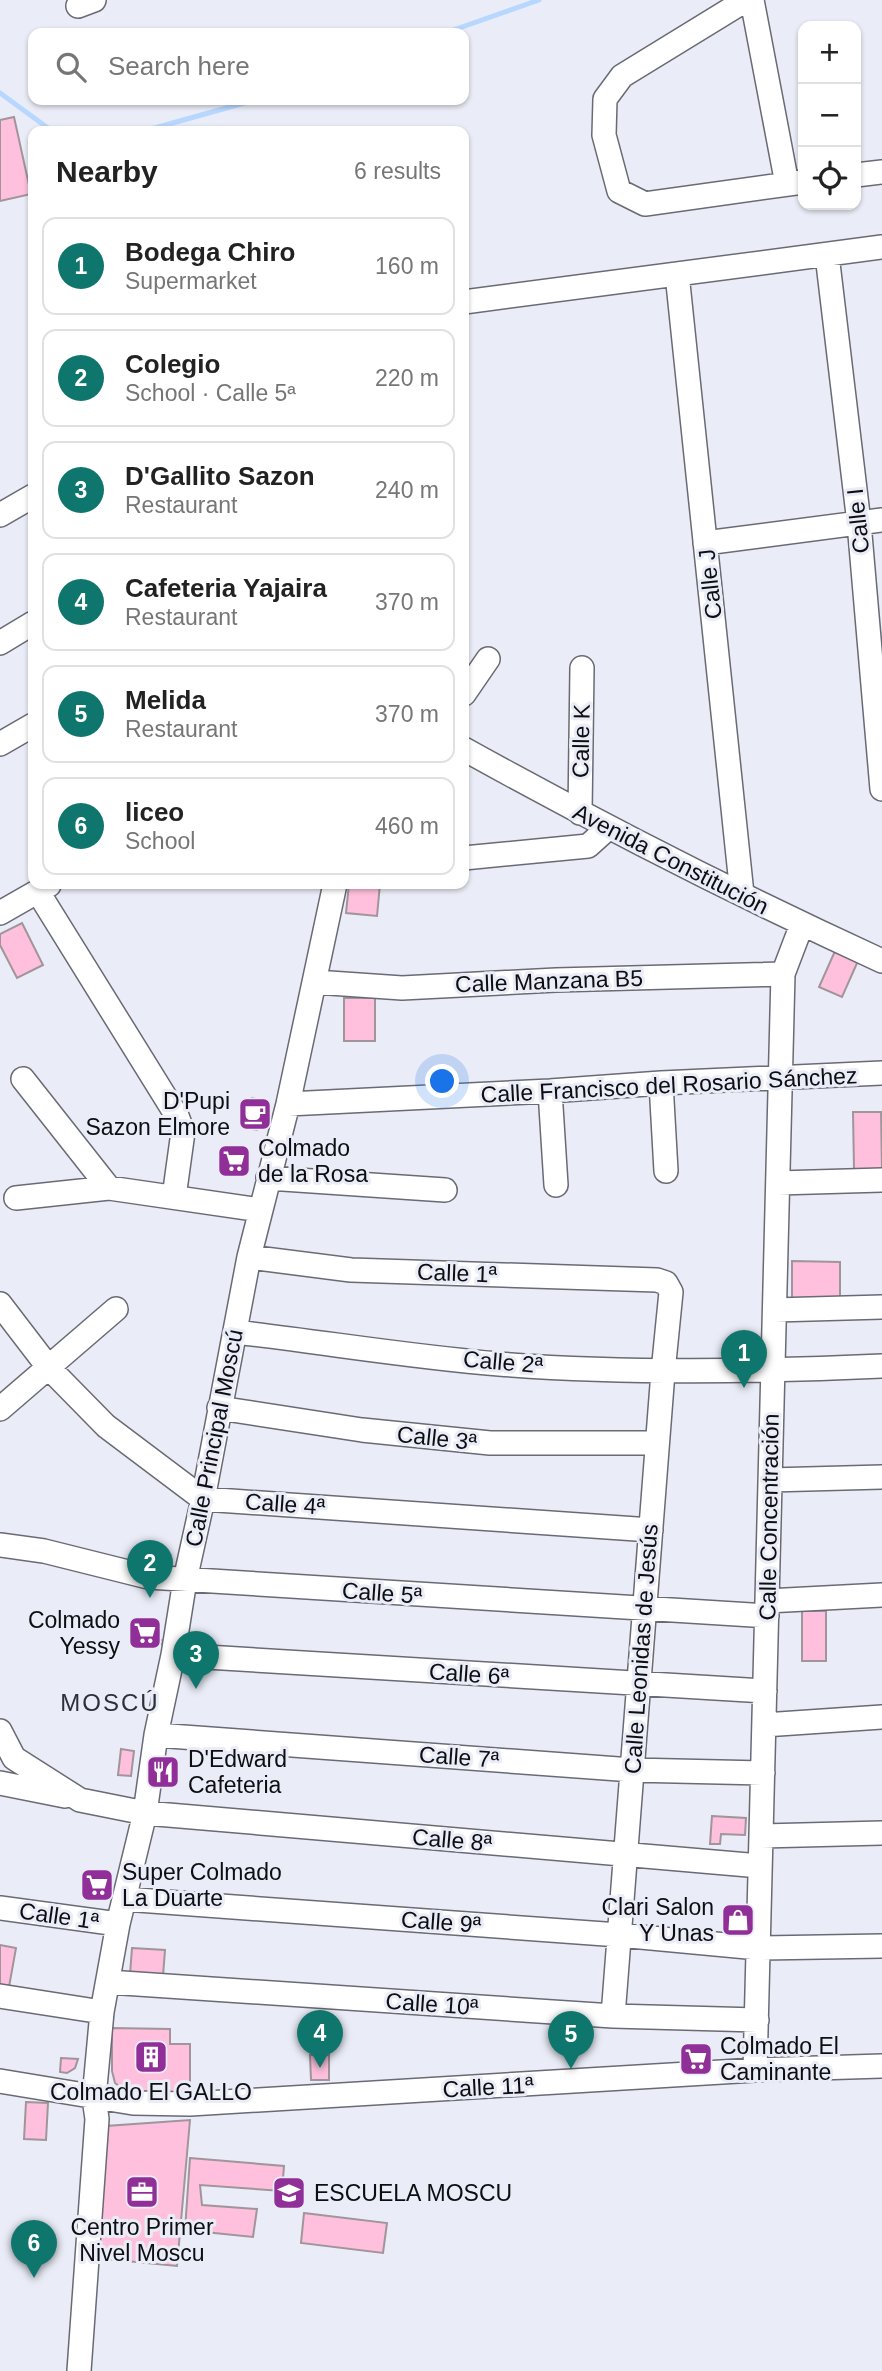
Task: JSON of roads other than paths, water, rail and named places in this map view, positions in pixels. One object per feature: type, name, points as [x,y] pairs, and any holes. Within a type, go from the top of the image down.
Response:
[{"type":"street","points":[[746,0],[622,76],[605,99],[604,135],[619,191],[645,204],[795,183],[752,0]]},
{"type":"street","points":[[861,174],[882,172]]},
{"type":"street","points":[[469,301],[882,247]]},
{"type":"street","name":"Calle I","points":[[827,254],[859,523],[882,789]]},
{"type":"street","name":"Calle J","points":[[677,274],[742,894]]},
{"type":"street","points":[[0,515],[28,499]]},
{"type":"street","points":[[705,543],[882,520]]},
{"type":"street","points":[[0,643],[28,626]]},
{"type":"street","points":[[469,687],[488,659]]},
{"type":"street","name":"Calle K","points":[[580,813],[582,668]]},
{"type":"street","points":[[0,744],[28,728]]},
{"type":"street","name":"Avenida Constitución","points":[[469,752],[608,828],[882,961]]},
{"type":"street","points":[[469,858],[588,846],[608,828]]},
{"type":"street","points":[[0,913],[42,889]]},
{"type":"street","points":[[45,889],[177,1116],[183,1132],[174,1197]]},
{"type":"street","name":"Calle Principal Moscú","points":[[79,2371],[97,2119],[94,2098],[102,2012],[118,1924],[145,1813],[156,1735],[248,1257],[288,1104],[334,889]]},
{"type":"street","name":"Calle Concentración","points":[[755,2070],[783,974],[802,924]]},
{"type":"street","name":"Calle Manzana B5","points":[[315,982],[402,988],[783,974]]},
{"type":"street","name":"Calle Francisco del Rosario Sánchez","points":[[288,1104],[882,1073]]},
{"type":"street","points":[[23,1079],[109,1188]]},
{"type":"street","points":[[661,1083],[666,1171]]},
{"type":"street","points":[[550,1091],[556,1185]]},
{"type":"street","points":[[268,1178],[445,1190]]},
{"type":"street","points":[[778,1183],[882,1180]]},
{"type":"street","points":[[16,1198],[109,1188],[261,1210]]},
{"type":"street","name":"Calle 1ª","points":[[248,1257],[351,1270],[657,1280],[666,1283]]},
{"type":"street","name":"Calle Leonidas de Jesús","points":[[612,2016],[671,1293],[666,1283]]},
{"type":"street","points":[[775,1310],[882,1307]]},
{"type":"street","points":[[0,1409],[116,1309]]},
{"type":"street","points":[[2,1310],[49,1368],[106,1426],[203,1499]]},
{"type":"street","name":"Calle 2ª","points":[[235,1332],[498,1364],[663,1372],[882,1366]]},
{"type":"street","name":"Calle 3ª","points":[[219,1408],[362,1430],[490,1443],[657,1444]]},
{"type":"street","points":[[770,1480],[882,1476]]},
{"type":"street","name":"Calle 4ª","points":[[203,1499],[650,1530]]},
{"type":"street","name":"Calle 5ª","points":[[0,1545],[44,1550],[148,1577],[644,1610],[767,1609],[882,1595]]},
{"type":"street","name":"Calle 6ª","points":[[173,1655],[765,1691]]},
{"type":"street","points":[[764,1725],[882,1717]]},
{"type":"street","points":[[0,1731],[14,1758],[80,1800]]},
{"type":"street","name":"Calle 7ª","points":[[156,1735],[632,1770],[763,1773]]},
{"type":"street","name":"Calle 8ª","points":[[0,1783],[145,1813],[760,1866]]},
{"type":"street","points":[[761,1836],[882,1833]]},
{"type":"street","name":"Calle 9ª","points":[[124,1899],[619,1935],[758,1948],[882,1946]]},
{"type":"street","name":"Calle 1ª","points":[[0,1908],[118,1924]]},
{"type":"street","name":"Calle 10ª","points":[[108,1982],[612,2016],[757,2020]]},
{"type":"street","points":[[0,1996],[102,2012]]},
{"type":"street","name":"Calle 11ª","points":[[94,2098],[133,2103],[190,2104],[755,2070],[882,2066]]},
{"type":"street","points":[[0,2081],[94,2098]]},
{"type":"waterway","points":[[459,28],[539,0]]},
{"type":"waterway","points":[[0,93],[45,126]]},
{"type":"waterway","points":[[162,126],[237,105]]},
{"type":"place","name":"D'Pupi Sazon Elmore","points":[[255,1114]]},
{"type":"place","name":"Colmado de la Rosa","points":[[234,1161]]},
{"type":"place","name":"Bodega Chiro","points":[[744,1388]]},
{"type":"place","name":"Colegio","points":[[150,1598]]},
{"type":"place","name":"Colmado Yessy","points":[[145,1633]]},
{"type":"place","name":"D'Gallito Sazon","points":[[196,1689]]},
{"type":"place","name":"D'Edward Cafeteria","points":[[163,1772]]},
{"type":"place","name":"Super Colmado La Duarte","points":[[97,1885]]},
{"type":"place","name":"Clari Salon Y Unas","points":[[738,1920]]},
{"type":"place","name":"Colmado El GALLO","points":[[151,2057]]},
{"type":"place","name":"Colmado El Caminante","points":[[696,2059]]},
{"type":"place","name":"Cafeteria Yajaira","points":[[320,2068]]},
{"type":"place","name":"Melida","points":[[571,2069]]},
{"type":"place","name":"Centro Primer Nivel Moscu","points":[[142,2192]]},
{"type":"place","name":"ESCUELA MOSCU","points":[[289,2193]]},
{"type":"place","name":"liceo","points":[[34,2278]]},
{"type":"district","name":"MOSCÚ","points":[[110,1702]]}]
